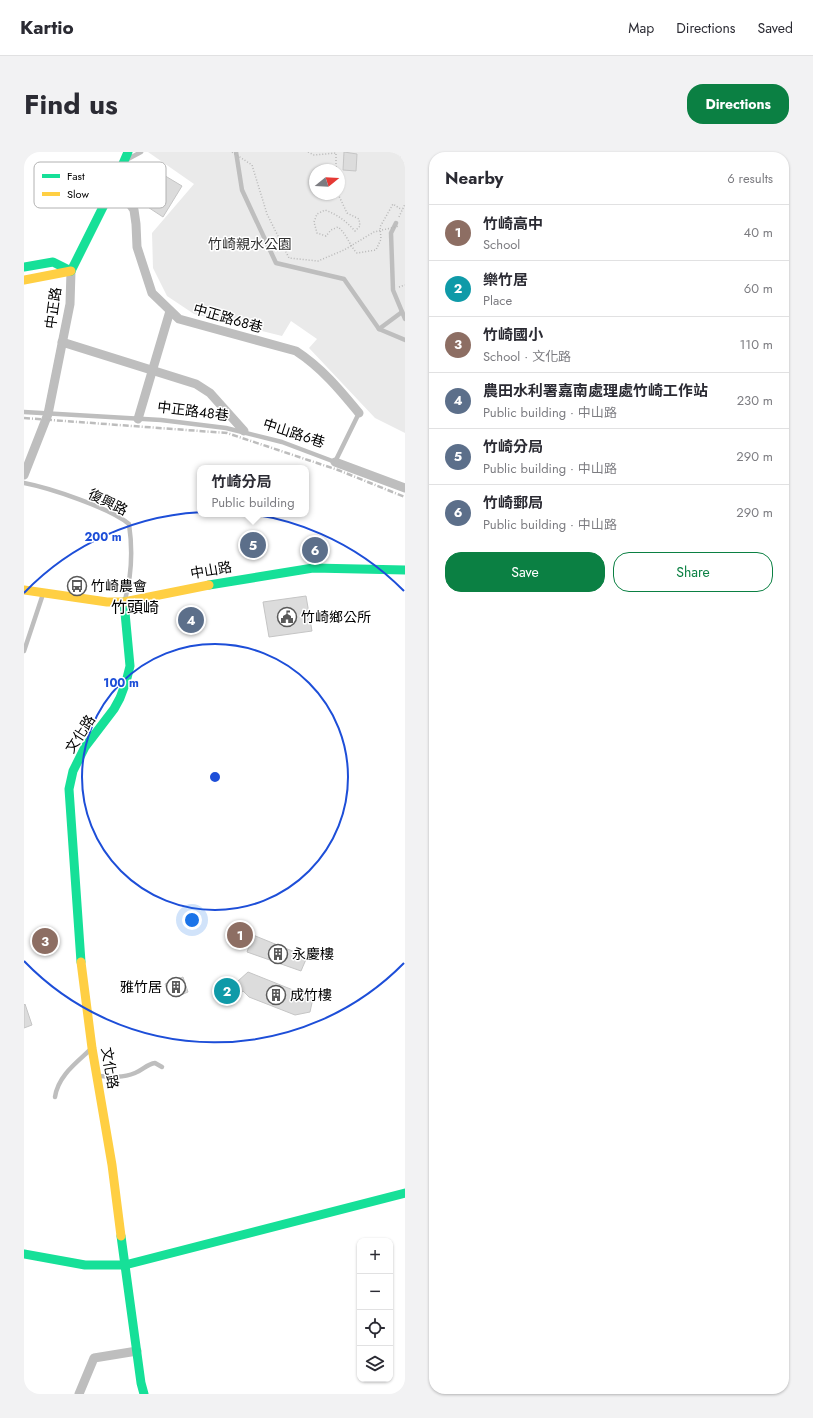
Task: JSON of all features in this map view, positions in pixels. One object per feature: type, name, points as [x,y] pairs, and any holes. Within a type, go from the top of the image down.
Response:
[{"type":"street","name":"中正路","points":[[124,162],[128,152]]},
{"type":"street","name":"中正路","points":[[24,474],[48,414],[70,304],[71,271],[102,208]]},
{"type":"street","name":"中正路68巷","points":[[133,208],[136,224],[137,247],[152,293],[179,319],[296,351],[332,380]]},
{"type":"street","points":[[24,267],[53,262],[71,271]]},
{"type":"street","points":[[24,280],[71,271]]},
{"type":"street","points":[[152,370],[170,311]]},
{"type":"street","points":[[62,342],[196,384],[210,393],[244,432]]},
{"type":"street","name":"中正路48巷","points":[[138,419],[152,370]]},
{"type":"street","name":"中山路6巷","points":[[332,380],[359,413]]},
{"type":"street","name":"中山路6巷","points":[[335,462],[405,488]]},
{"type":"street","name":"中山路","points":[[24,590],[107,602],[124,602],[197,587],[313,568],[405,570]]},
{"type":"street","name":"文化路","points":[[124,602],[130,666],[126,682],[114,709],[85,747],[73,770],[69,789],[82,974],[144,1394]]},
{"type":"street","points":[[24,1254],[85,1265],[125,1265],[405,1193]]},
{"type":"street","points":[[79,1394],[94,1358],[137,1351]]},
{"type":"lane","points":[[124,162],[141,152]]},
{"type":"lane","points":[[236,152],[242,190],[276,263],[344,280],[379,329],[405,340]]},
{"type":"lane","points":[[398,224],[391,233],[393,290],[405,319]]},
{"type":"lane","points":[[379,329],[402,312]]},
{"type":"lane","name":"中正路48巷","points":[[24,412],[138,419],[226,428],[244,432]]},
{"type":"lane","name":"中山路6巷","points":[[244,432],[282,442],[335,462],[359,413]]},
{"type":"lane","name":"復興路","points":[[24,483],[36,485],[77,499],[122,518],[129,524],[132,555],[129,587],[124,602]]},
{"type":"lane","points":[[24,651],[43,593]]},
{"type":"lane","points":[[55,1097],[57,1088],[64,1075],[92,1048]]},
{"type":"lane","points":[[97,1076],[113,1077],[130,1075],[149,1064],[156,1063],[162,1067]]},
{"type":"path","points":[[232,152],[252,165],[267,214],[289,258],[318,261],[344,250],[374,232],[398,224],[405,204]]},
{"type":"path","points":[[308,152],[314,155],[336,153],[336,164]]},
{"type":"path","points":[[396,152],[405,160]]},
{"type":"path","points":[[340,200],[347,213],[359,219],[360,226],[355,231],[348,222],[337,214],[325,210],[317,214],[314,222],[316,233],[326,236],[331,230],[338,227],[344,232],[350,246],[357,254],[376,250],[382,239],[380,227],[393,204],[402,210]]},
{"type":"green space","name":"竹崎親水公園","points":[[148,152],[405,152],[405,433],[375,418],[309,348],[317,339],[291,321],[282,336],[194,314],[167,296],[153,268],[152,233],[194,184],[166,165],[166,162],[162,162]]},
{"type":"building","points":[[344,152],[357,154],[356,171],[345,170],[345,164],[343,164]]},
{"type":"building","points":[[166,176],[182,186],[163,217],[149,208],[166,208]]},
{"type":"building","name":"竹崎鄉公所","points":[[306,596],[312,631],[269,637],[263,602]]},
{"type":"building","name":"永慶樓","points":[[253,935],[307,957],[301,971],[247,952]]},
{"type":"building","name":"成竹樓","points":[[248,972],[313,998],[310,1012],[295,1015],[249,997],[243,991],[235,996],[219,1002],[213,988],[238,981]]},
{"type":"building","name":"雅竹居","points":[[183,977],[188,992],[176,997],[169,993],[165,984]]},
{"type":"building","points":[[25,1004],[32,1025],[24,1028],[24,1005]]},
{"type":"railway","points":[[24,418],[227,433],[338,470],[405,497]]},
{"type":"traffic: fast","points":[[124,162],[128,152]]},
{"type":"traffic: fast","points":[[71,271],[102,208]]},
{"type":"traffic: fast","points":[[24,267],[53,262],[71,271]]},
{"type":"traffic: fast","points":[[209,585],[313,568],[405,570]]},
{"type":"traffic: fast","points":[[81,962],[69,789],[73,771],[85,747],[114,709],[126,682],[130,666],[124,602]]},
{"type":"traffic: fast","points":[[24,1254],[85,1265],[125,1265],[405,1193]]},
{"type":"traffic: fast","points":[[121,1236],[141,1383],[144,1394]]},
{"type":"traffic: slow","points":[[24,280],[71,271]]},
{"type":"traffic: slow","points":[[24,590],[107,602],[124,602],[209,585]]},
{"type":"traffic: slow","points":[[81,962],[92,1048],[112,1165],[121,1236]]},
{"type":"place","name":"竹崎分局","points":[[253,545]]},
{"type":"place","name":"竹崎郵局","points":[[315,550]]},
{"type":"place","name":"竹崎農會","points":[[77,586]]},
{"type":"place","name":"竹崎鄉公所","points":[[287,617]]},
{"type":"place","name":"農田水利署嘉南處理處竹崎工作站","points":[[191,620]]},
{"type":"place","name":"竹崎高中","points":[[240,935]]},
{"type":"place","name":"竹崎國小","points":[[45,941]]},
{"type":"place","name":"永慶樓","points":[[278,954]]},
{"type":"place","name":"雅竹居","points":[[176,987]]},
{"type":"place","name":"樂竹居","points":[[227,991]]},
{"type":"place","name":"成竹樓","points":[[276,995]]},
{"type":"district","name":"竹頭崎","points":[[135,607]]}]
